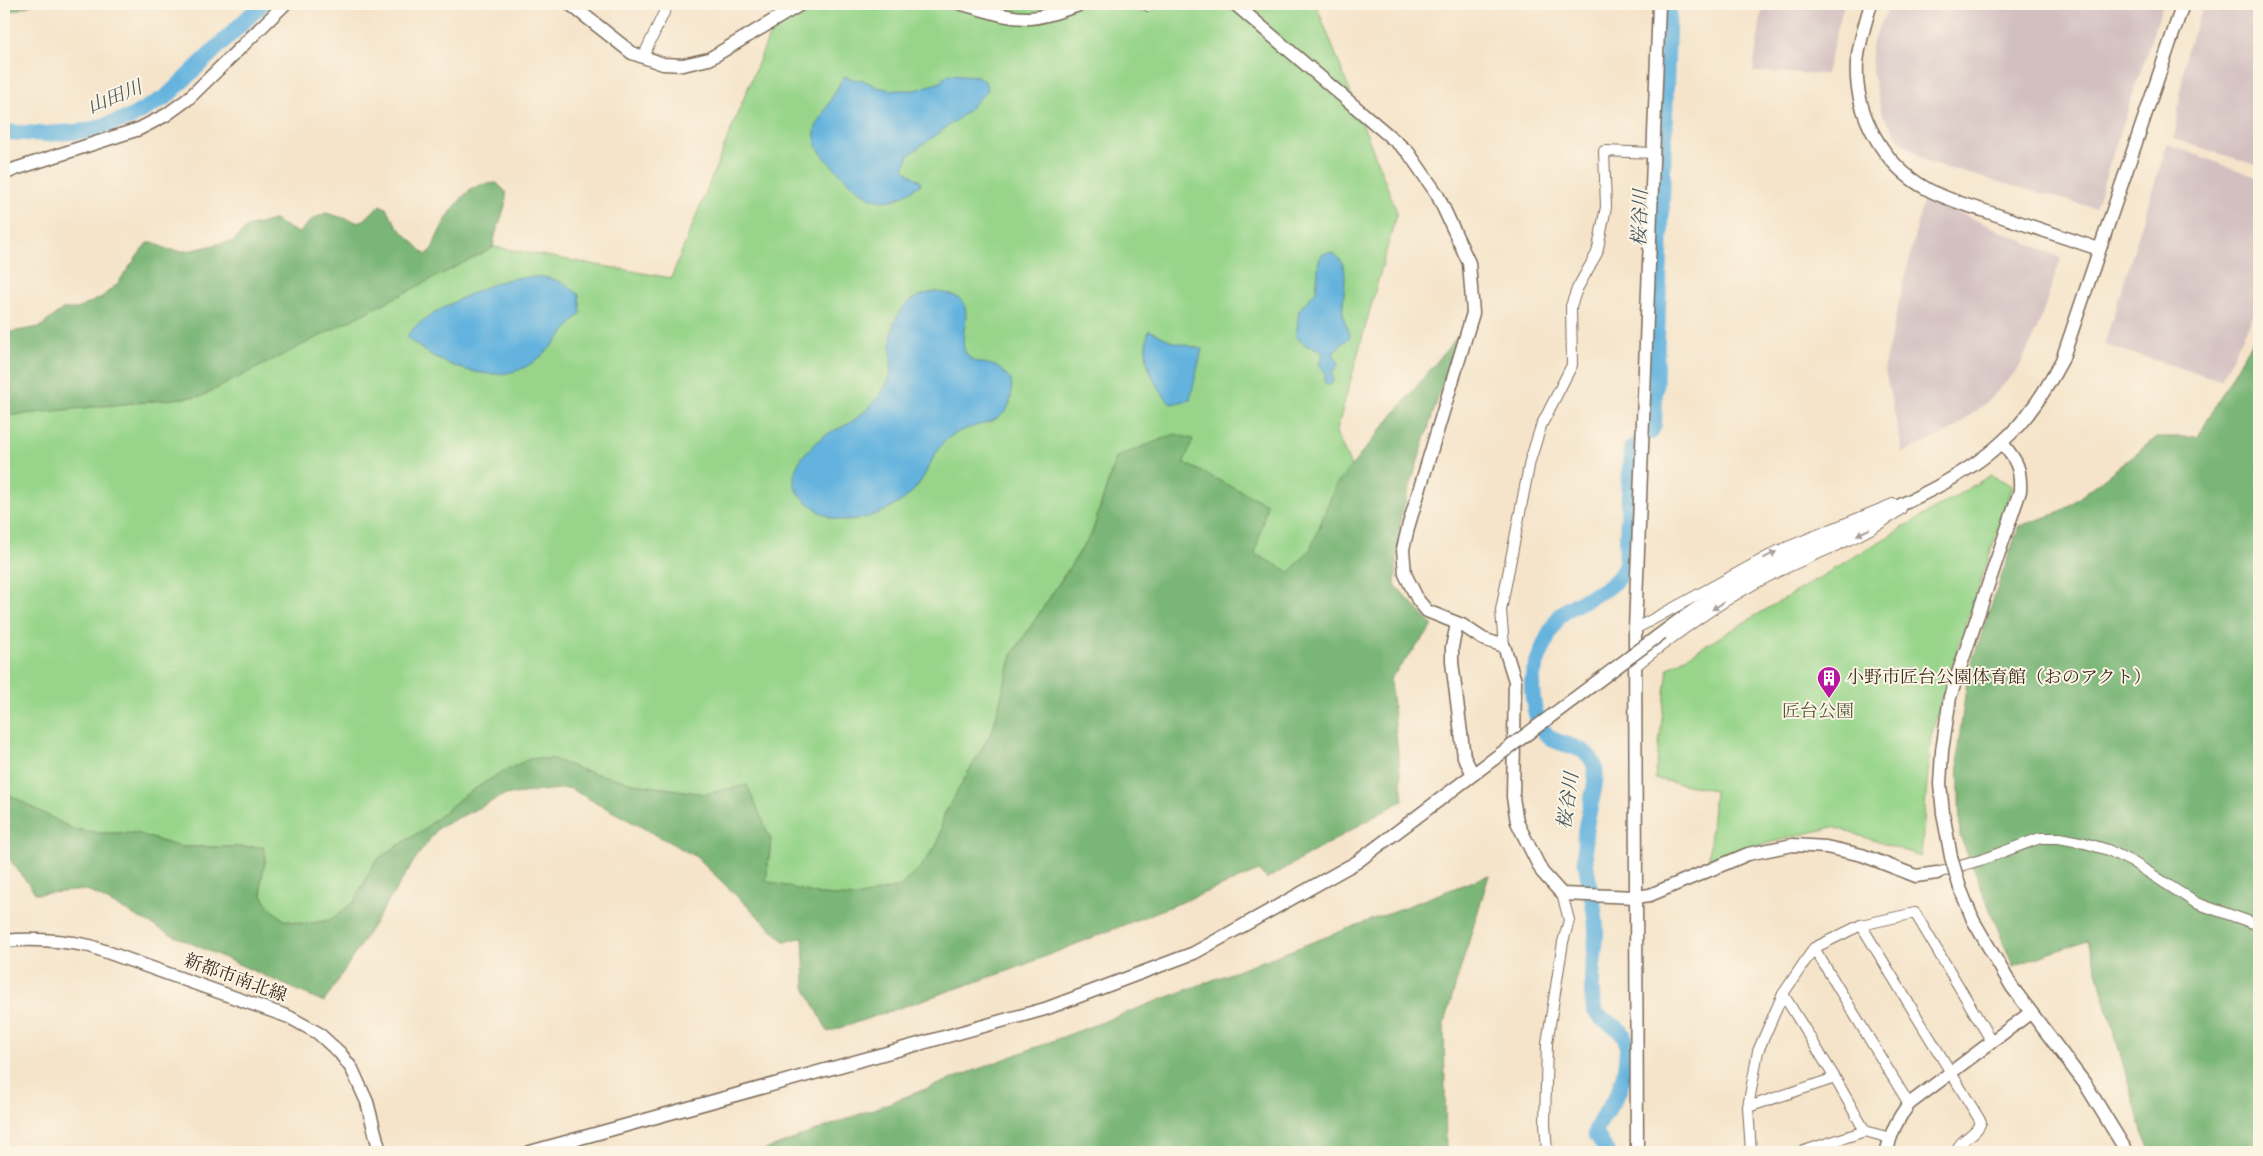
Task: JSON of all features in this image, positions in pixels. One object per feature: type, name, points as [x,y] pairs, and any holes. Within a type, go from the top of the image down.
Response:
[{"type":"street","points":[[570,4],[632,53],[662,64],[683,65],[709,59],[800,4]]},
{"type":"street","points":[[644,57],[668,4]]},
{"type":"street","points":[[961,4],[1007,16],[1029,18],[1049,15],[1082,4]]},
{"type":"street","points":[[1235,4],[1408,152],[1437,194],[1469,263],[1473,313],[1403,549],[1405,574],[1418,600],[1427,611],[1457,624],[1483,639],[1504,646]]},
{"type":"street","points":[[1637,1152],[1634,668],[1659,4]]},
{"type":"street","points":[[1871,4],[1857,63],[1858,84],[1868,123],[1878,143],[1892,160],[1908,176],[1942,197],[2099,249]]},
{"type":"street","points":[[530,1152],[1045,1009],[1194,953],[1357,862],[1662,633],[1723,591],[1763,569],[1918,496],[1970,467],[2002,443],[2026,417],[2046,390],[2062,360],[2183,4]]},
{"type":"street","points":[[4,174],[15,168],[139,129],[166,116],[188,99],[277,6]]},
{"type":"street","points":[[1547,1152],[1544,1123],[1547,1043],[1569,920],[1562,894],[1542,872],[1517,822],[1513,797],[1515,681],[1504,646],[1501,610],[1530,461],[1541,426],[1572,365],[1571,306],[1577,289],[1597,253],[1606,208],[1604,151],[1654,153]]},
{"type":"street","points":[[2002,443],[2015,458],[2021,473],[2020,491],[1950,697],[1942,751],[1940,784],[1943,813],[1951,857],[1960,888],[1981,934],[2030,1013],[2086,1085],[2127,1152]]},
{"type":"street","points":[[1635,629],[1778,551],[1875,509],[1918,496]]},
{"type":"street","points":[[1634,668],[1698,618],[1736,594],[1773,574],[1883,523],[1918,496]]},
{"type":"street","points":[[1457,624],[1452,647],[1452,662],[1464,757],[1476,772]]},
{"type":"street","points":[[1562,894],[1636,897],[1650,895],[1748,854],[1792,845],[1826,847],[1862,855],[1916,876],[1937,873],[1984,859],[2040,838],[2059,838],[2085,842],[2108,850],[2134,863],[2196,903],[2259,926]]},
{"type":"street","points":[[1751,1152],[1748,1107],[1758,1051],[1783,994],[1814,948],[1862,925],[1914,913],[1992,1042]]},
{"type":"street","points":[[1862,925],[1981,1122],[1978,1131],[1958,1145],[1956,1152]]},
{"type":"street","name":"新都市南北線","points":[[4,941],[28,938],[58,940],[90,946],[304,1024],[340,1053],[352,1069],[367,1102],[380,1152]]},
{"type":"street","points":[[1814,948],[1909,1104]]},
{"type":"street","points":[[1783,994],[1865,1130]]},
{"type":"street","points":[[1887,1152],[1898,1118],[1909,1104],[2030,1013]]},
{"type":"street","points":[[1748,1107],[1834,1078]]},
{"type":"street","points":[[1801,1152],[1865,1130],[1890,1138]]},
{"type":"shaded area","points":[[1763,4],[1844,4],[1826,74],[1753,72]]},
{"type":"shaded area","points":[[1890,4],[2163,4],[2095,208],[1929,163],[1902,142],[1882,114],[1872,71],[1871,45]]},
{"type":"shaded area","points":[[2205,4],[2259,4],[2259,166],[2174,139],[2186,52]]},
{"type":"shaded area","points":[[2167,144],[2259,178],[2259,304],[2221,380],[2104,345]]},
{"type":"shaded area","points":[[1924,197],[2061,258],[2038,327],[2019,368],[1987,402],[1952,430],[1903,453],[1884,366]]},
{"type":"green space","points":[[4,4],[34,4],[4,14]]},
{"type":"green space","points":[[782,4],[1316,4],[1397,212],[1336,433],[1355,475],[1297,579],[1248,556],[1116,457],[1092,533],[1012,655],[993,729],[944,815],[938,843],[920,868],[899,887],[857,897],[821,895],[766,881],[771,840],[747,786],[705,794],[642,785],[585,771],[553,759],[500,773],[462,797],[424,829],[376,860],[354,902],[330,920],[306,924],[284,920],[269,907],[262,895],[261,881],[266,857],[263,847],[180,847],[136,833],[102,833],[73,829],[4,792],[4,416],[202,396],[472,243],[671,278]]},
{"type":"green space","points":[[497,183],[506,192],[506,199],[493,248],[202,396],[4,416],[4,333],[40,327],[63,309],[77,309],[102,297],[118,283],[146,244],[153,242],[166,249],[179,251],[194,250],[233,242],[247,227],[274,220],[298,233],[313,219],[326,213],[357,222],[364,220],[380,205],[386,208],[397,226],[426,255],[432,250],[438,234],[458,202],[470,190],[476,187]]},
{"type":"green space","points":[[2259,328],[2259,1152],[2151,1152],[2142,1131],[2088,940],[2013,966],[1960,836],[1958,748],[1968,673],[2019,526],[2061,512],[2157,437],[2198,437]]},
{"type":"green space","points":[[1457,337],[1401,515],[1395,585],[1433,626],[1390,679],[1403,800],[1267,879],[1259,871],[1011,970],[828,1032],[805,987],[803,937],[785,942],[695,856],[569,788],[504,795],[438,828],[416,858],[324,1002],[168,933],[87,890],[36,894],[7,856],[4,857],[4,792],[73,829],[102,833],[136,833],[180,847],[263,847],[266,857],[261,881],[262,895],[269,907],[284,920],[305,924],[330,920],[354,902],[376,860],[424,829],[462,797],[500,773],[531,758],[553,759],[585,771],[642,785],[705,794],[747,785],[771,840],[766,881],[821,895],[857,897],[899,887],[920,868],[938,843],[944,815],[993,729],[1012,655],[1092,533],[1116,457],[1175,434],[1193,439],[1184,463],[1267,504],[1255,554],[1290,572],[1311,548],[1335,486]]},
{"type":"green space","name":"匠台公園","points":[[1991,475],[2013,486],[1948,678],[1931,736],[1921,856],[1833,827],[1709,858],[1714,790],[1655,779],[1668,668]]},
{"type":"green space","points":[[1489,875],[1444,1023],[1446,1152],[760,1152]]},
{"type":"water","points":[[950,74],[977,76],[985,81],[988,90],[962,116],[909,155],[904,168],[919,180],[921,184],[906,194],[884,201],[863,193],[830,164],[819,150],[815,139],[816,127],[844,76],[856,80],[861,79],[877,87],[892,90],[915,90],[941,82],[944,77]]},
{"type":"water","points":[[1329,252],[1337,256],[1342,262],[1344,270],[1343,315],[1350,337],[1333,352],[1339,365],[1332,372],[1333,380],[1330,385],[1324,382],[1326,373],[1319,365],[1323,353],[1314,347],[1307,346],[1296,337],[1299,310],[1316,291],[1319,260],[1323,254]]},
{"type":"water","points":[[542,277],[553,279],[575,291],[579,295],[581,313],[549,349],[527,366],[513,372],[497,374],[480,373],[447,363],[418,347],[407,337],[422,321],[450,304],[481,289],[513,279]]},
{"type":"water","points":[[935,292],[952,295],[961,300],[965,308],[966,317],[963,338],[968,356],[974,361],[997,367],[1011,380],[1011,397],[1007,409],[990,422],[966,429],[944,442],[914,490],[898,503],[878,514],[867,517],[845,520],[830,517],[812,506],[798,492],[794,479],[798,464],[818,440],[854,420],[878,396],[888,383],[891,366],[891,339],[900,311],[914,299]]},
{"type":"water","points":[[1149,330],[1173,342],[1202,349],[1190,400],[1171,404],[1158,388],[1147,360],[1146,350]]},
{"type":"waterway","name":"山田川","points":[[4,132],[45,134],[87,131],[129,118],[166,97],[262,4]]},
{"type":"waterway","name":"桜谷川","points":[[1651,432],[1654,424],[1669,4]]},
{"type":"waterway","name":"桜谷川","points":[[1607,1152],[1595,1132],[1623,1080],[1627,1049],[1623,1034],[1619,1029],[1598,1016],[1592,1000],[1592,975],[1596,938],[1594,908],[1585,859],[1585,835],[1594,789],[1594,764],[1591,758],[1582,750],[1554,740],[1543,730],[1536,715],[1532,683],[1548,636],[1562,614],[1608,587],[1622,573],[1626,562],[1631,449],[1637,444]]},
{"type":"place","name":"小野市匠台公園体育館（おのアクト）","points":[[1829,699]]}]
